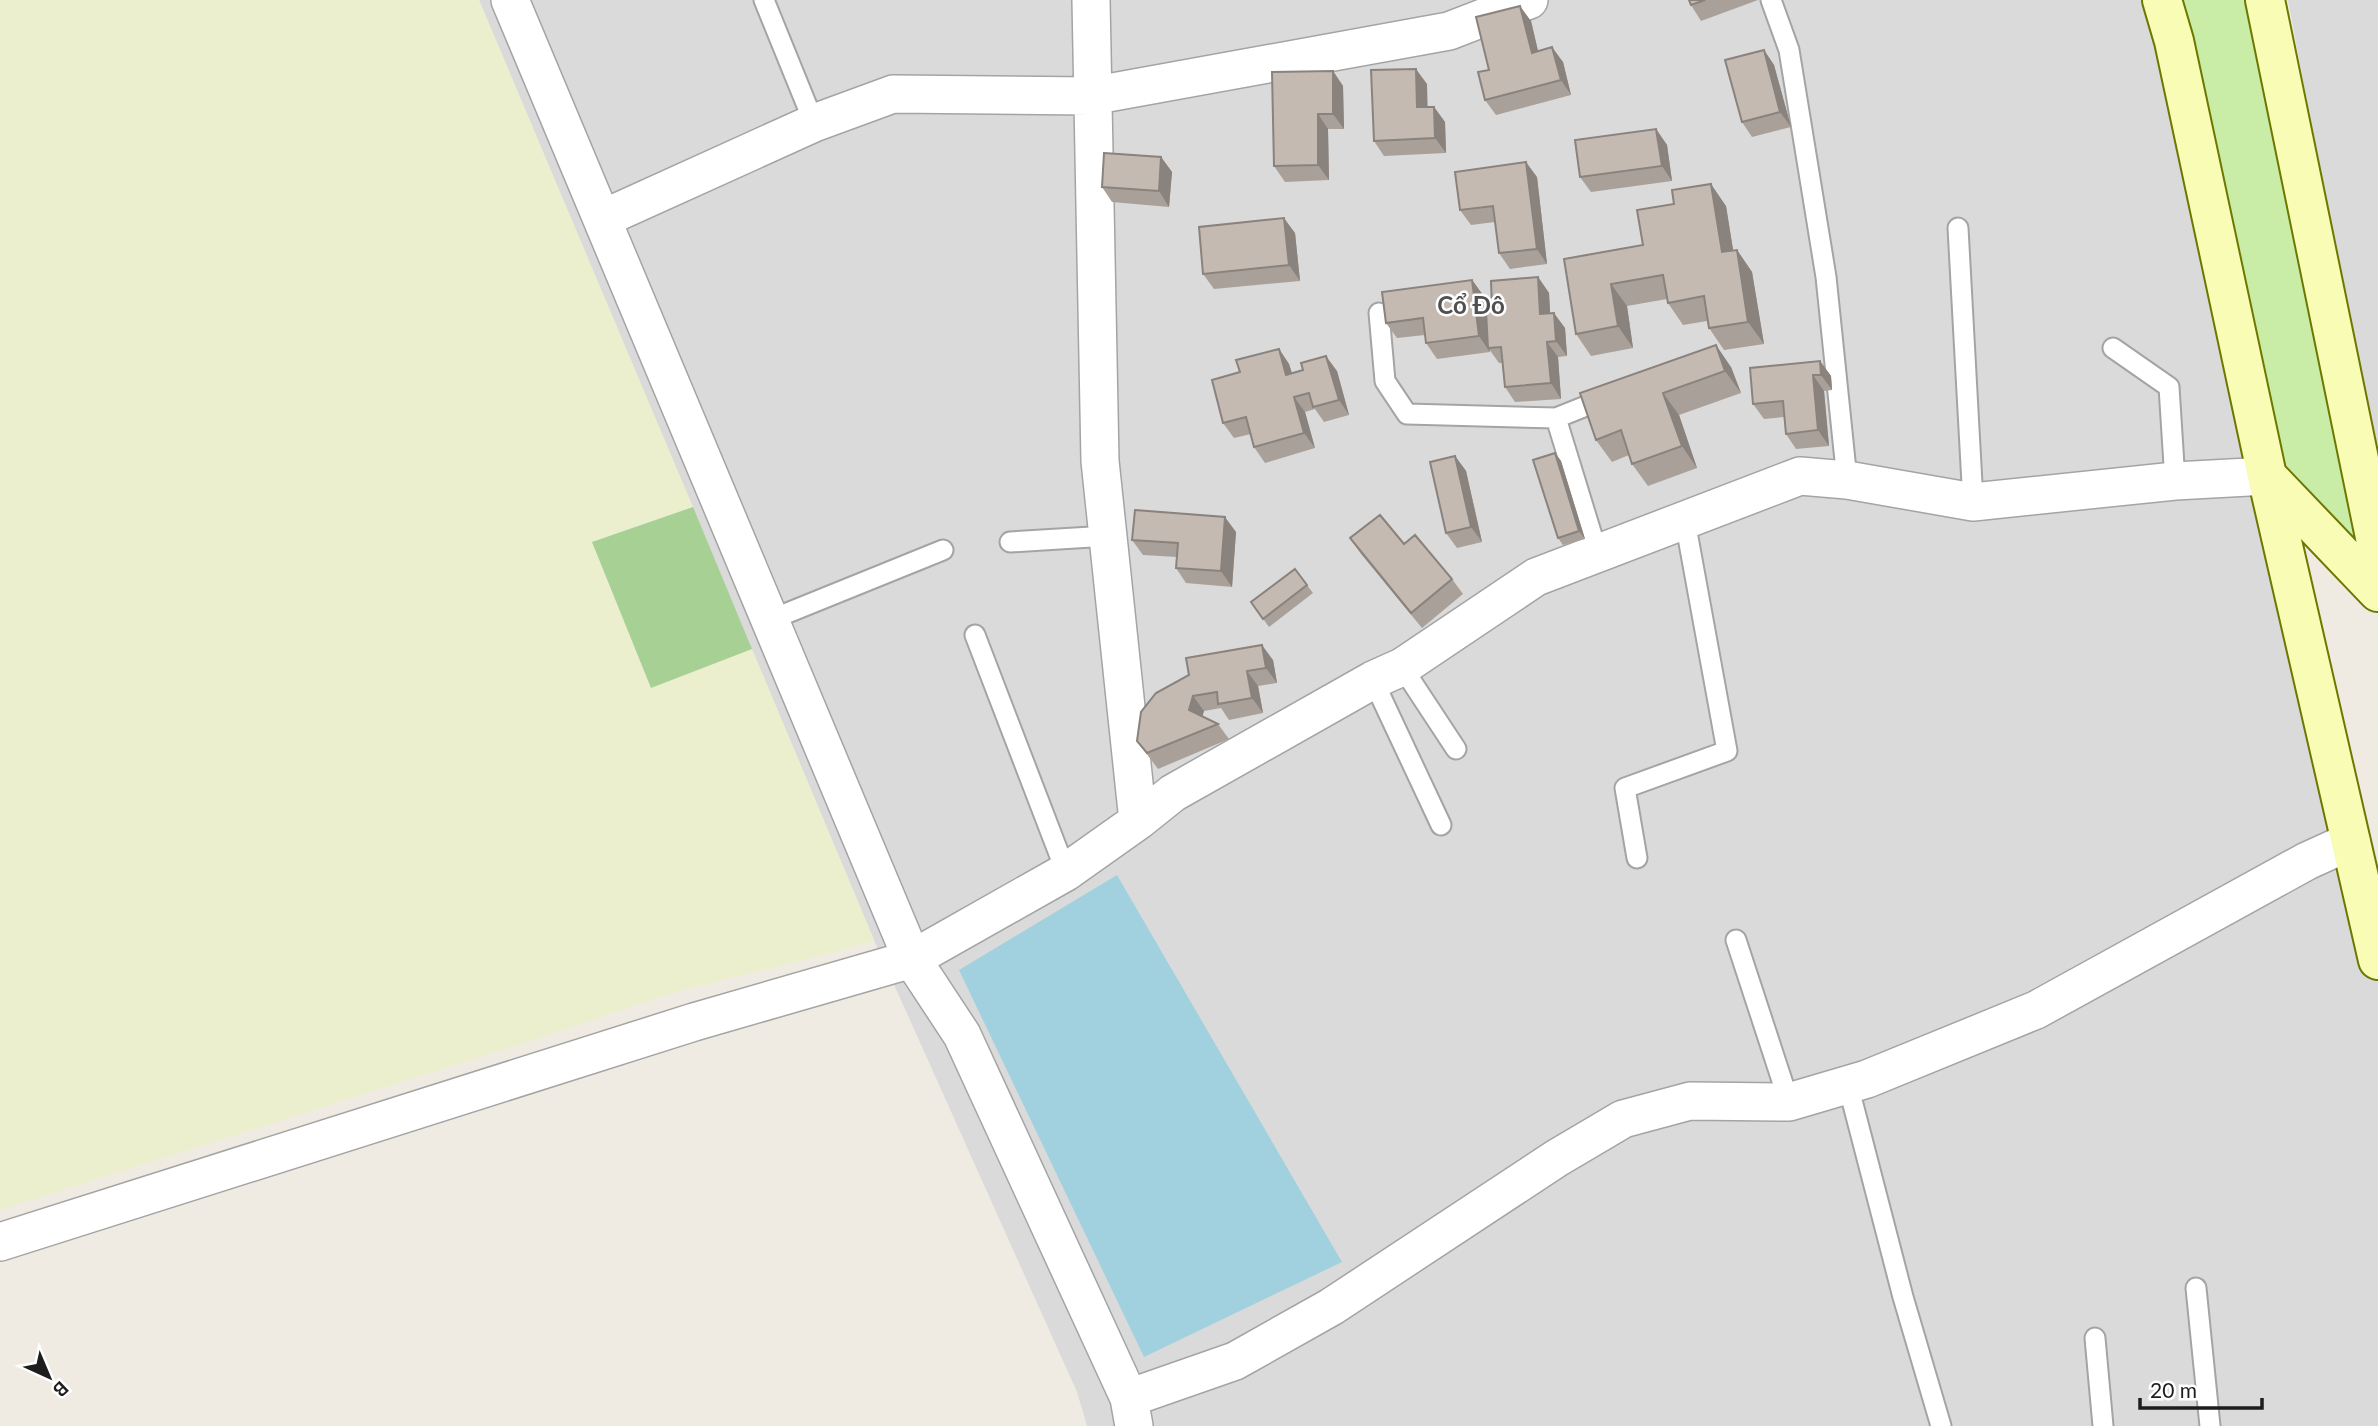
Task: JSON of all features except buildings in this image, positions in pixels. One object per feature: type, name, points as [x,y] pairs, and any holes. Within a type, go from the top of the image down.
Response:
[{"type":"main road","points":[[2162,0],[2174,41],[2267,476],[2378,960]]},
{"type":"main road","points":[[2265,0],[2378,552]]},
{"type":"main road","points":[[2267,476],[2378,592]]},
{"type":"main road","points":[[2351,841],[2378,874]]},
{"type":"street","points":[[510,0],[912,960],[962,1035],[1132,1412],[1235,1361],[1331,1307],[1557,1158],[1623,1119],[1690,1101],[1789,1102],[1848,1085],[2036,1010],[2307,861],[2351,841]]},
{"type":"street","points":[[1091,0],[1100,461],[1138,821]]},
{"type":"street","points":[[601,219],[814,123],[893,94],[1091,96],[1449,31],[1529,0]]},
{"type":"street","points":[[0,1242],[694,1022],[912,960],[1066,872],[1173,793],[1387,673],[1536,577],[1800,476],[1847,480],[1973,502],[2175,481],[2267,476]]},
{"type":"lane","points":[[764,0],[814,123]]},
{"type":"lane","points":[[1770,0],[1792,63],[1826,277],[1847,480]]},
{"type":"lane","points":[[1958,228],[1973,502]]},
{"type":"lane","points":[[1379,313],[1385,381],[1406,414],[1556,418],[1620,392]]},
{"type":"lane","points":[[2113,348],[2169,387],[2175,481]]},
{"type":"lane","points":[[1556,418],[1598,555]]},
{"type":"lane","points":[[1637,858],[1625,788],[1727,751],[1685,521]]},
{"type":"lane","points":[[1010,542],[1108,536]]},
{"type":"lane","points":[[770,620],[943,551]]},
{"type":"lane","points":[[975,635],[1066,872]]},
{"type":"lane","points":[[1387,673],[1456,749]]},
{"type":"lane","points":[[1387,673],[1441,824]]},
{"type":"lane","points":[[1736,940],[1789,1102]]},
{"type":"lane","points":[[1848,1085],[1903,1297],[1941,1426]]},
{"type":"lane","points":[[2196,1288],[2210,1426]]},
{"type":"lane","points":[[2095,1338],[2103,1426]]},
{"type":"shaded area","points":[[479,0],[2172,0],[2378,895],[2378,1426],[1087,1426],[1077,1392],[874,940]]},
{"type":"shaded area","points":[[2288,0],[2378,0],[2378,449],[2319,166]]},
{"type":"green space","points":[[0,0],[479,0],[693,507],[592,542],[651,687],[752,649],[874,940],[672,993],[540,1038],[0,1210]]},
{"type":"green space","points":[[2172,0],[2249,0],[2362,554],[2279,468]]},
{"type":"green space","points":[[693,507],[752,649],[651,688],[592,542]]},
{"type":"water","points":[[1117,875],[1342,1262],[1144,1357],[959,970]]},
{"type":"district","name":"Cổ Đô","points":[[1471,304]]}]
